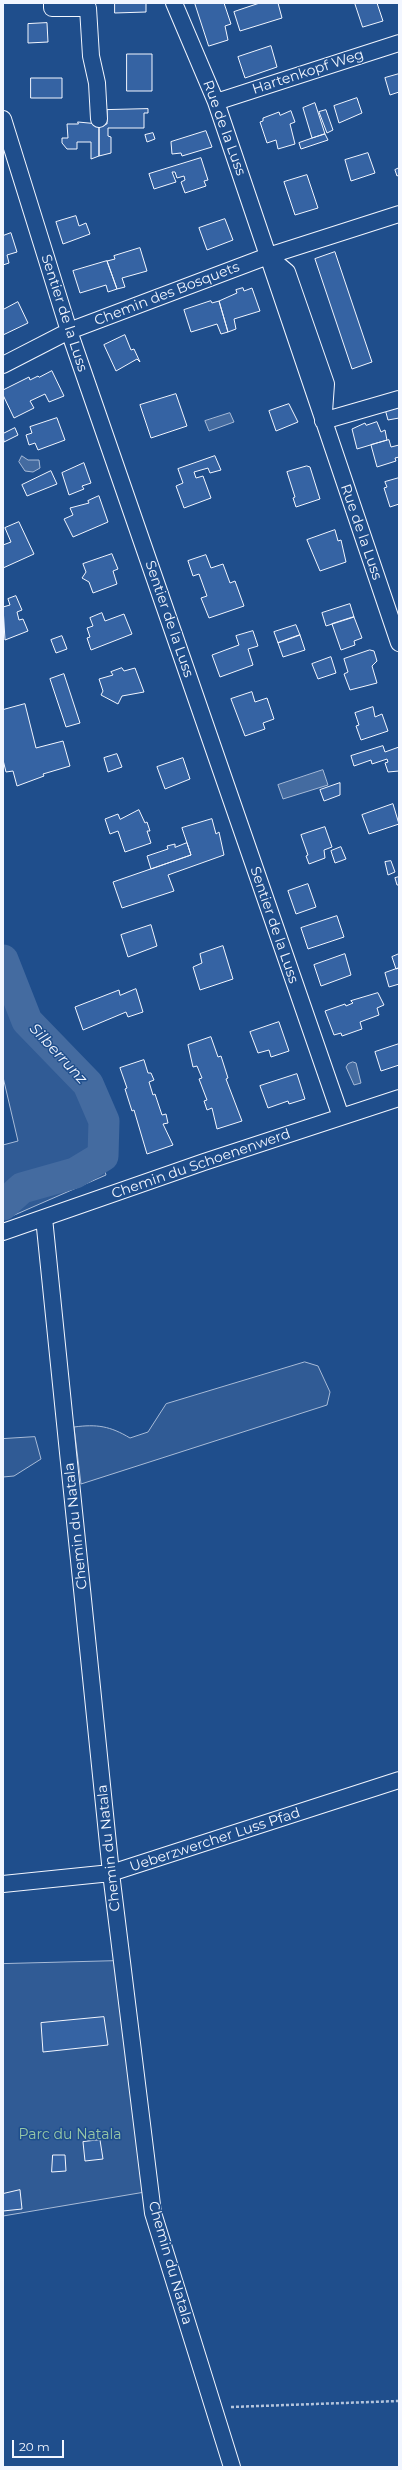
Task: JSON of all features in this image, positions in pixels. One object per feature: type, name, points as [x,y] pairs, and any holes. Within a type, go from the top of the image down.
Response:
[{"type":"street","points":[[52,3],[52,8],[88,6],[91,56],[97,83],[99,119]]},
{"type":"street","name":"Rue de la Luss","points":[[174,3],[216,102],[399,643]]},
{"type":"street","name":"Hartenkopf Weg","points":[[216,102],[399,43]]},
{"type":"street","name":"Sentier de la Luss","points":[[3,119],[69,331],[341,1117]]},
{"type":"street","name":"Chemin des Bosquets","points":[[3,366],[69,331],[268,256],[399,214]]},
{"type":"street","points":[[323,421],[399,399]]},
{"type":"street","name":"Chemin du Schoenenwerd","points":[[3,1232],[204,1162],[399,1098]]},
{"type":"street","name":"Chemin du Natala","points":[[44,1218],[111,1873],[153,2213],[212,2408],[232,2467]]},
{"type":"street","name":"Ueberzwercher Luss Pfad","points":[[3,1884],[111,1873],[399,1780]]},
{"type":"path","points":[[212,2408],[399,2401]]},
{"type":"green space","points":[[3,967],[5,997],[71,1063],[106,1175],[3,1220],[3,1145],[18,1141],[3,1077]]},
{"type":"green space","points":[[305,1362],[318,1366],[330,1392],[327,1405],[81,1484],[74,1427],[97,1426],[110,1428],[130,1438],[148,1432],[166,1404]]},
{"type":"green space","points":[[35,1437],[41,1459],[14,1476],[3,1477],[3,1439]]},
{"type":"green space","name":"Parc du Natala","points":[[117,1961],[145,2192],[3,2216],[3,1964]]},
{"type":"shaded area","points":[[230,413],[234,422],[209,431],[205,421]]},
{"type":"shaded area","points":[[22,456],[28,460],[39,460],[40,468],[33,472],[25,471],[19,462]]},
{"type":"shaded area","points":[[323,770],[328,785],[283,799],[278,785]]},
{"type":"shaded area","points":[[353,1062],[356,1063],[361,1083],[354,1085],[346,1067],[348,1064]]},
{"type":"building","points":[[115,3],[146,3],[146,12],[115,13]]},
{"type":"building","points":[[195,3],[224,3],[231,24],[225,26],[228,40],[209,46]]},
{"type":"building","points":[[260,3],[278,3],[282,18],[240,31],[234,12]]},
{"type":"building","points":[[355,3],[377,3],[383,21],[363,27]]},
{"type":"building","points":[[47,23],[48,42],[28,43],[28,24]]},
{"type":"building","points":[[271,46],[277,67],[245,78],[238,57]]},
{"type":"building","points":[[127,54],[152,54],[152,91],[127,91]]},
{"type":"building","points":[[399,74],[399,92],[390,95],[385,78]]},
{"type":"building","points":[[31,78],[62,78],[62,98],[31,98]]},
{"type":"building","points":[[357,98],[362,113],[339,123],[334,106]]},
{"type":"building","points":[[315,103],[325,134],[312,138],[303,108]]},
{"type":"building","points":[[148,109],[148,113],[144,113],[144,128],[108,128],[108,136],[111,137],[111,153],[99,156],[99,124],[107,124],[107,110]]},
{"type":"building","points":[[326,110],[333,130],[327,133],[319,112]]},
{"type":"building","points":[[291,111],[295,122],[290,124],[295,144],[278,149],[276,140],[267,143],[260,122],[263,121],[263,118],[279,112],[280,115]]},
{"type":"building","points":[[78,122],[99,124],[99,156],[91,159],[91,142],[77,142],[77,149],[67,149],[62,143],[62,138],[68,138],[67,124],[78,124]]},
{"type":"building","points":[[206,131],[212,147],[182,156],[181,153],[172,154],[171,142]]},
{"type":"building","points":[[153,133],[155,139],[147,142],[145,135]]},
{"type":"building","points":[[325,134],[328,140],[301,149],[299,143]]},
{"type":"building","points":[[368,153],[375,173],[351,181],[345,160]]},
{"type":"building","points":[[201,158],[208,180],[204,181],[206,186],[185,193],[181,182],[185,180],[184,176],[177,178],[175,172],[172,172],[176,182],[154,189],[149,174]]},
{"type":"building","points":[[399,168],[399,175],[397,176],[395,170]]},
{"type":"building","points":[[307,175],[318,208],[295,215],[284,182]]},
{"type":"building","points":[[76,216],[79,226],[86,223],[90,234],[63,244],[56,222]]},
{"type":"building","points":[[225,219],[233,240],[207,250],[199,228]]},
{"type":"building","points":[[11,233],[17,252],[7,255],[9,263],[3,265],[3,236]]},
{"type":"building","points":[[140,248],[147,271],[122,278],[125,287],[117,289],[107,261],[115,259],[114,256]]},
{"type":"building","points":[[335,252],[372,362],[352,369],[315,259]]},
{"type":"building","points":[[107,261],[117,289],[108,292],[106,285],[80,293],[73,271]]},
{"type":"building","points":[[243,288],[244,291],[252,288],[260,311],[234,319],[236,329],[228,332],[219,301],[237,293],[236,290]]},
{"type":"building","points":[[211,301],[212,303],[219,301],[228,332],[221,334],[217,324],[191,332],[184,310]]},
{"type":"building","points":[[18,302],[28,323],[3,335],[3,310]]},
{"type":"building","points":[[125,335],[131,350],[134,349],[140,362],[137,359],[116,371],[104,345]]},
{"type":"building","points":[[52,371],[64,396],[49,402],[45,394],[30,401],[34,408],[14,418],[3,395],[3,390],[29,377],[30,380]]},
{"type":"building","points":[[176,394],[187,426],[151,438],[140,405]]},
{"type":"building","points":[[289,404],[298,422],[276,431],[269,411]]},
{"type":"building","points":[[399,405],[399,418],[388,420],[385,409]]},
{"type":"building","points":[[57,418],[65,440],[38,450],[35,443],[29,445],[26,435],[32,433],[30,427]]},
{"type":"building","points":[[377,422],[381,432],[385,430],[387,440],[357,449],[352,429],[365,423],[366,425]]},
{"type":"building","points":[[15,428],[18,435],[4,442],[3,434]]},
{"type":"building","points":[[389,440],[391,447],[399,445],[399,457],[395,458],[396,461],[377,467],[371,445]]},
{"type":"building","points":[[215,456],[221,470],[210,473],[208,468],[194,472],[196,478],[203,476],[211,498],[184,508],[176,486],[183,483],[178,469]]},
{"type":"building","points":[[84,463],[91,483],[82,486],[84,489],[69,495],[62,473]]},
{"type":"building","points":[[307,466],[310,467],[320,499],[296,507],[293,498],[295,497],[287,472]]},
{"type":"building","points":[[51,471],[57,484],[27,496],[22,485]]},
{"type":"building","points":[[399,478],[399,504],[390,507],[384,488],[387,487],[385,482]]},
{"type":"building","points":[[99,496],[108,522],[73,537],[64,519],[73,515],[70,508],[89,503],[88,501]]},
{"type":"building","points":[[19,522],[34,554],[3,568],[3,545],[11,542],[5,528]]},
{"type":"building","points":[[335,530],[338,541],[341,540],[346,562],[320,571],[307,540]]},
{"type":"building","points":[[112,554],[118,569],[113,571],[117,584],[93,593],[89,582],[82,578],[86,572],[83,564]]},
{"type":"building","points":[[206,555],[211,568],[223,564],[230,583],[235,581],[244,606],[209,618],[201,598],[207,596],[199,574],[193,576],[188,561]]},
{"type":"building","points":[[16,596],[22,610],[17,612],[19,620],[23,619],[28,631],[5,640],[3,607],[10,605],[8,599]]},
{"type":"building","points":[[350,604],[354,617],[326,626],[322,613]]},
{"type":"building","points":[[102,613],[105,621],[124,614],[132,634],[91,650],[87,638],[90,637],[87,628],[93,626],[90,618]]},
{"type":"building","points":[[354,617],[362,638],[354,641],[355,645],[341,650],[332,624]]},
{"type":"building","points":[[296,625],[300,635],[278,643],[274,632]]},
{"type":"building","points":[[253,631],[258,646],[248,649],[253,665],[220,677],[212,655],[239,645],[236,636]]},
{"type":"building","points":[[300,635],[305,650],[283,657],[278,643]]},
{"type":"building","points":[[62,636],[67,649],[56,653],[51,640]]},
{"type":"building","points":[[370,650],[374,651],[377,661],[372,666],[377,683],[350,690],[344,674],[348,672],[344,659]]},
{"type":"building","points":[[331,657],[336,673],[318,679],[312,664]]},
{"type":"building","points":[[122,668],[124,671],[135,668],[144,692],[122,696],[118,704],[101,695],[103,691],[99,679],[113,675],[111,672]]},
{"type":"building","points":[[64,674],[80,723],[66,727],[50,679]]},
{"type":"building","points":[[252,692],[255,702],[267,698],[274,719],[263,723],[265,729],[245,736],[231,699]]},
{"type":"building","points":[[25,704],[36,748],[63,741],[70,766],[43,774],[44,776],[17,786],[13,771],[6,772],[3,760],[3,710]]},
{"type":"building","points":[[373,707],[375,717],[382,714],[388,731],[361,740],[356,726],[359,725],[355,713]]},
{"type":"building","points":[[383,746],[385,752],[399,747],[399,771],[388,772],[385,763],[388,762],[387,759],[372,764],[371,760],[354,766],[351,756]]},
{"type":"building","points":[[117,754],[122,767],[108,772],[104,758]]},
{"type":"building","points":[[183,758],[190,779],[165,789],[157,767]]},
{"type":"building","points":[[340,783],[340,795],[324,801],[320,790]]},
{"type":"building","points":[[393,804],[399,824],[369,834],[362,815]]},
{"type":"building","points":[[139,810],[145,823],[147,822],[150,831],[147,831],[151,843],[125,852],[118,831],[110,834],[105,819],[118,814],[120,819]]},
{"type":"building","points":[[212,819],[216,834],[219,832],[224,855],[168,875],[174,891],[122,908],[113,882],[191,855],[182,828]]},
{"type":"building","points":[[325,827],[332,847],[324,850],[325,858],[309,864],[306,856],[308,855],[301,835]]},
{"type":"building","points":[[187,843],[191,855],[151,869],[147,856],[168,849],[167,846],[175,844],[175,847]]},
{"type":"building","points":[[341,847],[346,859],[335,863],[331,851]]},
{"type":"building","points":[[391,861],[395,872],[388,875],[385,862]]},
{"type":"building","points":[[399,877],[399,885],[397,885],[395,878]]},
{"type":"building","points":[[308,884],[316,907],[296,914],[288,891]]},
{"type":"building","points":[[337,916],[344,937],[308,949],[301,928]]},
{"type":"building","points":[[151,925],[157,946],[128,957],[121,935]]},
{"type":"building","points":[[223,946],[233,979],[200,990],[193,967],[202,963],[200,954]]},
{"type":"building","points":[[345,954],[351,975],[321,986],[314,965]]},
{"type":"building","points":[[399,954],[399,968],[396,969],[392,957]]},
{"type":"building","points":[[399,968],[399,984],[389,987],[385,973]]},
{"type":"building","points":[[136,989],[143,1012],[128,1017],[126,1012],[83,1030],[75,1007],[119,990],[120,995]]},
{"type":"building","points":[[378,993],[384,1005],[377,1008],[379,1015],[360,1022],[362,1029],[342,1036],[341,1033],[334,1035],[325,1011],[345,1004],[346,1006],[353,1003],[351,1001]]},
{"type":"building","points":[[279,1022],[289,1051],[271,1057],[269,1050],[258,1053],[250,1032]]},
{"type":"building","points":[[211,1037],[218,1057],[221,1056],[228,1078],[226,1079],[242,1121],[217,1129],[212,1108],[207,1110],[204,1101],[207,1100],[199,1079],[202,1078],[197,1066],[193,1067],[188,1045]]},
{"type":"building","points":[[399,1044],[399,1065],[381,1071],[375,1052]]},
{"type":"building","points":[[144,1060],[148,1073],[151,1073],[154,1080],[149,1082],[153,1095],[155,1094],[162,1115],[166,1114],[168,1123],[163,1124],[173,1145],[147,1154],[134,1110],[132,1111],[125,1089],[127,1088],[120,1068]]},
{"type":"building","points":[[297,1074],[305,1099],[289,1104],[288,1101],[268,1108],[260,1086]]},
{"type":"building","points":[[104,2017],[108,2045],[43,2052],[41,2023]]},
{"type":"building","points":[[100,2140],[103,2159],[85,2161],[83,2142]]},
{"type":"building","points":[[53,2155],[65,2155],[66,2171],[52,2172]]},
{"type":"building","points":[[20,2190],[22,2209],[3,2211],[3,2194]]},
{"type":"waterway","name":"Silberrunz","points":[[3,960],[27,1021],[88,1084],[104,1121],[103,1156],[75,1173],[22,1188],[3,1205]]}]
